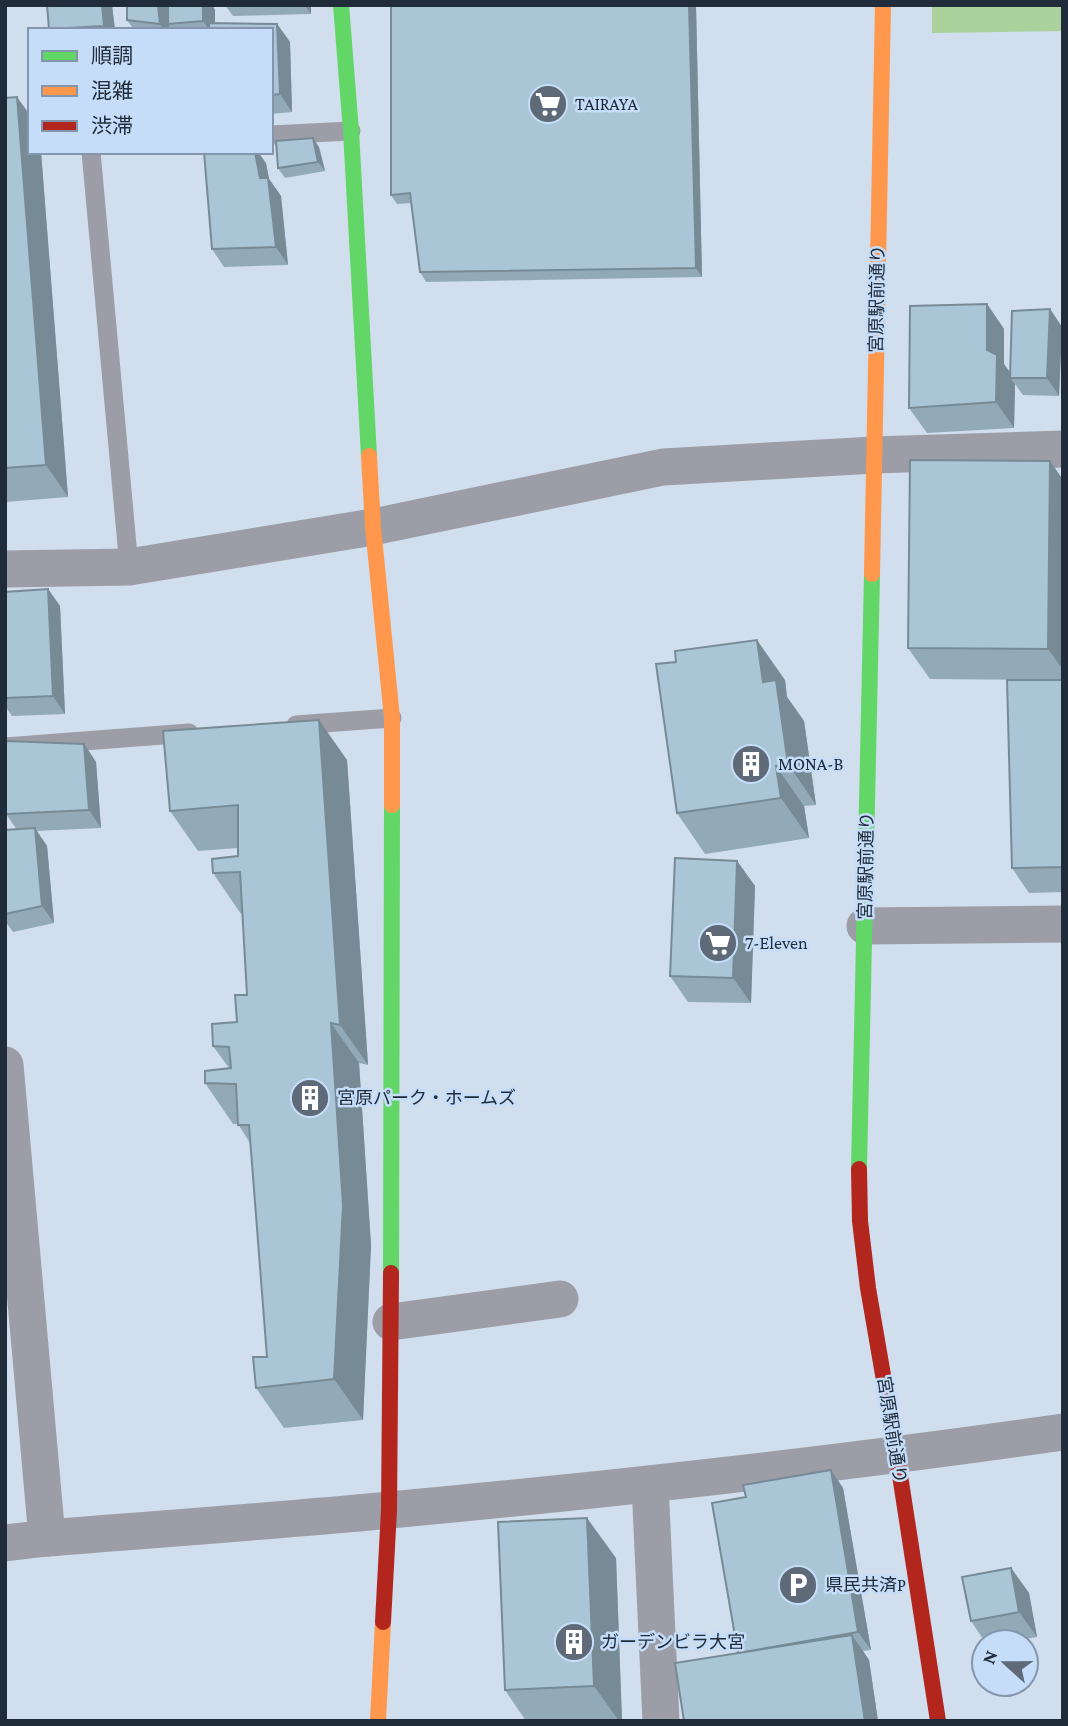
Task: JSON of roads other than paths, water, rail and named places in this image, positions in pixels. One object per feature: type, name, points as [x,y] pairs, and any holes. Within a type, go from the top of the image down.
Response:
[{"type":"street","points":[[341,5],[351,131],[373,527],[392,718],[389,1510],[378,1721]]},
{"type":"street","name":"宮原駅前通り","points":[[883,5],[859,1150],[860,1221],[868,1288],[938,1721]]},
{"type":"street","points":[[5,569],[129,568],[373,527],[663,467],[874,455],[1063,449]]},
{"type":"street","points":[[865,926],[1063,924]]},
{"type":"street","points":[[5,1065],[16,1322],[47,1538]]},
{"type":"street","points":[[391,1322],[560,1299]]},
{"type":"street","points":[[5,1544],[650,1484],[897,1456],[1063,1432]]},
{"type":"street","points":[[650,1484],[661,1721]]},
{"type":"lane","points":[[273,135],[351,131]]},
{"type":"lane","points":[[91,154],[129,568]]},
{"type":"lane","points":[[281,726],[392,718]]},
{"type":"lane","points":[[5,747],[212,731]]},
{"type":"place","name":"TAIRAYA","points":[[548,104]]},
{"type":"place","name":"MONA-B","points":[[751,764]]},
{"type":"place","name":"7-Eleven","points":[[718,943]]},
{"type":"place","name":"宮原パーク・ホームズ","points":[[310,1098]]},
{"type":"place","name":"県民共済P","points":[[798,1585]]},
{"type":"place","name":"ガーデンビラ大宮","points":[[574,1642]]}]
